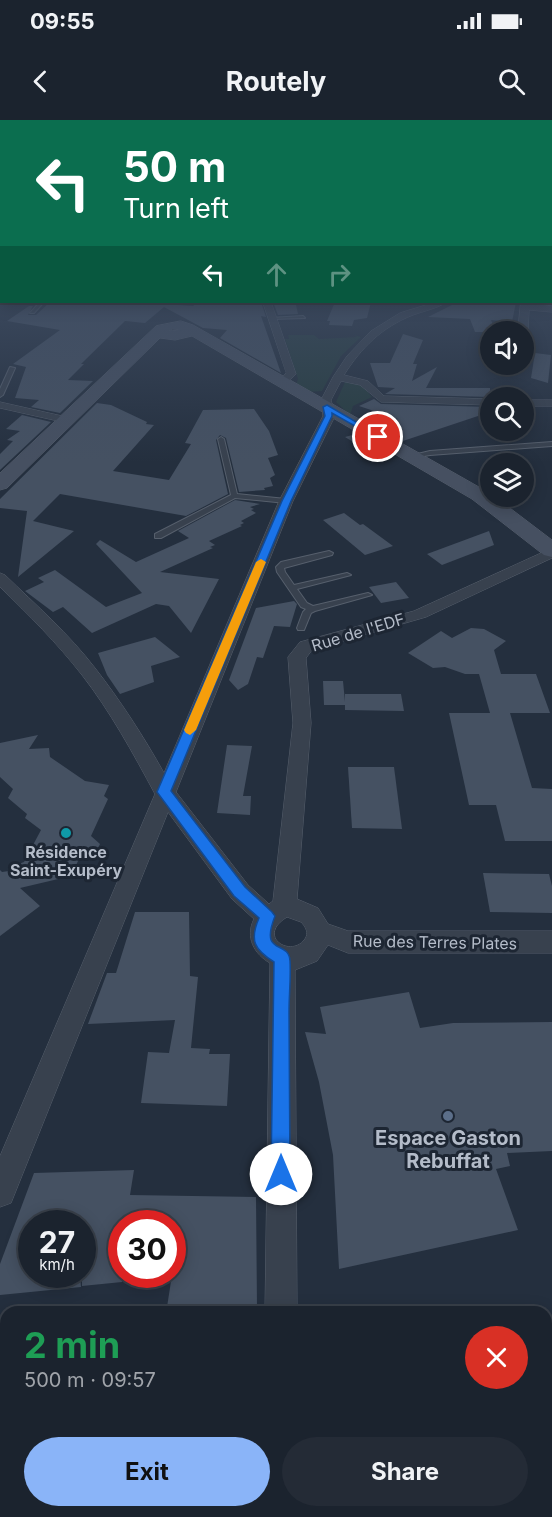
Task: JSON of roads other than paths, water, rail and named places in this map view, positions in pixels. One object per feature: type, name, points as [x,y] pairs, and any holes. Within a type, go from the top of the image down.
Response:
[{"type":"main road","points":[[0,484],[160,332]]},
{"type":"main road","points":[[191,332],[283,381],[479,495],[552,551]]},
{"type":"street","points":[[277,332],[291,374],[283,381]]},
{"type":"street","points":[[0,1192],[286,501],[329,416],[326,400],[354,351],[375,332]]},
{"type":"street","points":[[338,377],[364,382],[376,395],[388,400],[480,402]]},
{"type":"street","points":[[534,403],[552,403]]},
{"type":"street","points":[[0,405],[67,420]]},
{"type":"street","name":"Rue de l'EDF","points":[[275,912],[289,878],[302,723],[297,657],[306,646],[420,614],[552,551]]},
{"type":"street","points":[[0,578],[45,622],[89,672],[144,755],[164,792],[240,892],[275,912],[303,909],[316,922],[319,939],[309,953],[301,957],[283,958],[267,948],[262,941],[261,932],[275,912]]},
{"type":"street","points":[[301,628],[300,638],[306,646]]},
{"type":"street","name":"Rue des Terres Plates","points":[[319,931],[348,942],[552,942]]},
{"type":"street","points":[[281,1306],[280,990],[283,958]]},
{"type":"lane","points":[[0,395],[12,368]]},
{"type":"lane","points":[[220,439],[234,496]]},
{"type":"lane","points":[[412,456],[552,444]]},
{"type":"lane","points":[[158,536],[234,496],[286,501]]},
{"type":"lane","points":[[312,609],[304,605],[281,572],[280,567],[329,553]]},
{"type":"lane","points":[[292,588],[347,575]]},
{"type":"lane","points":[[301,628],[307,612],[312,609],[368,595]]},
{"type":"place","name":"Résidence Saint-Exupéry","points":[[66,833]]},
{"type":"place","name":"Espace Gaston Rebuffat","points":[[448,1116]]}]
